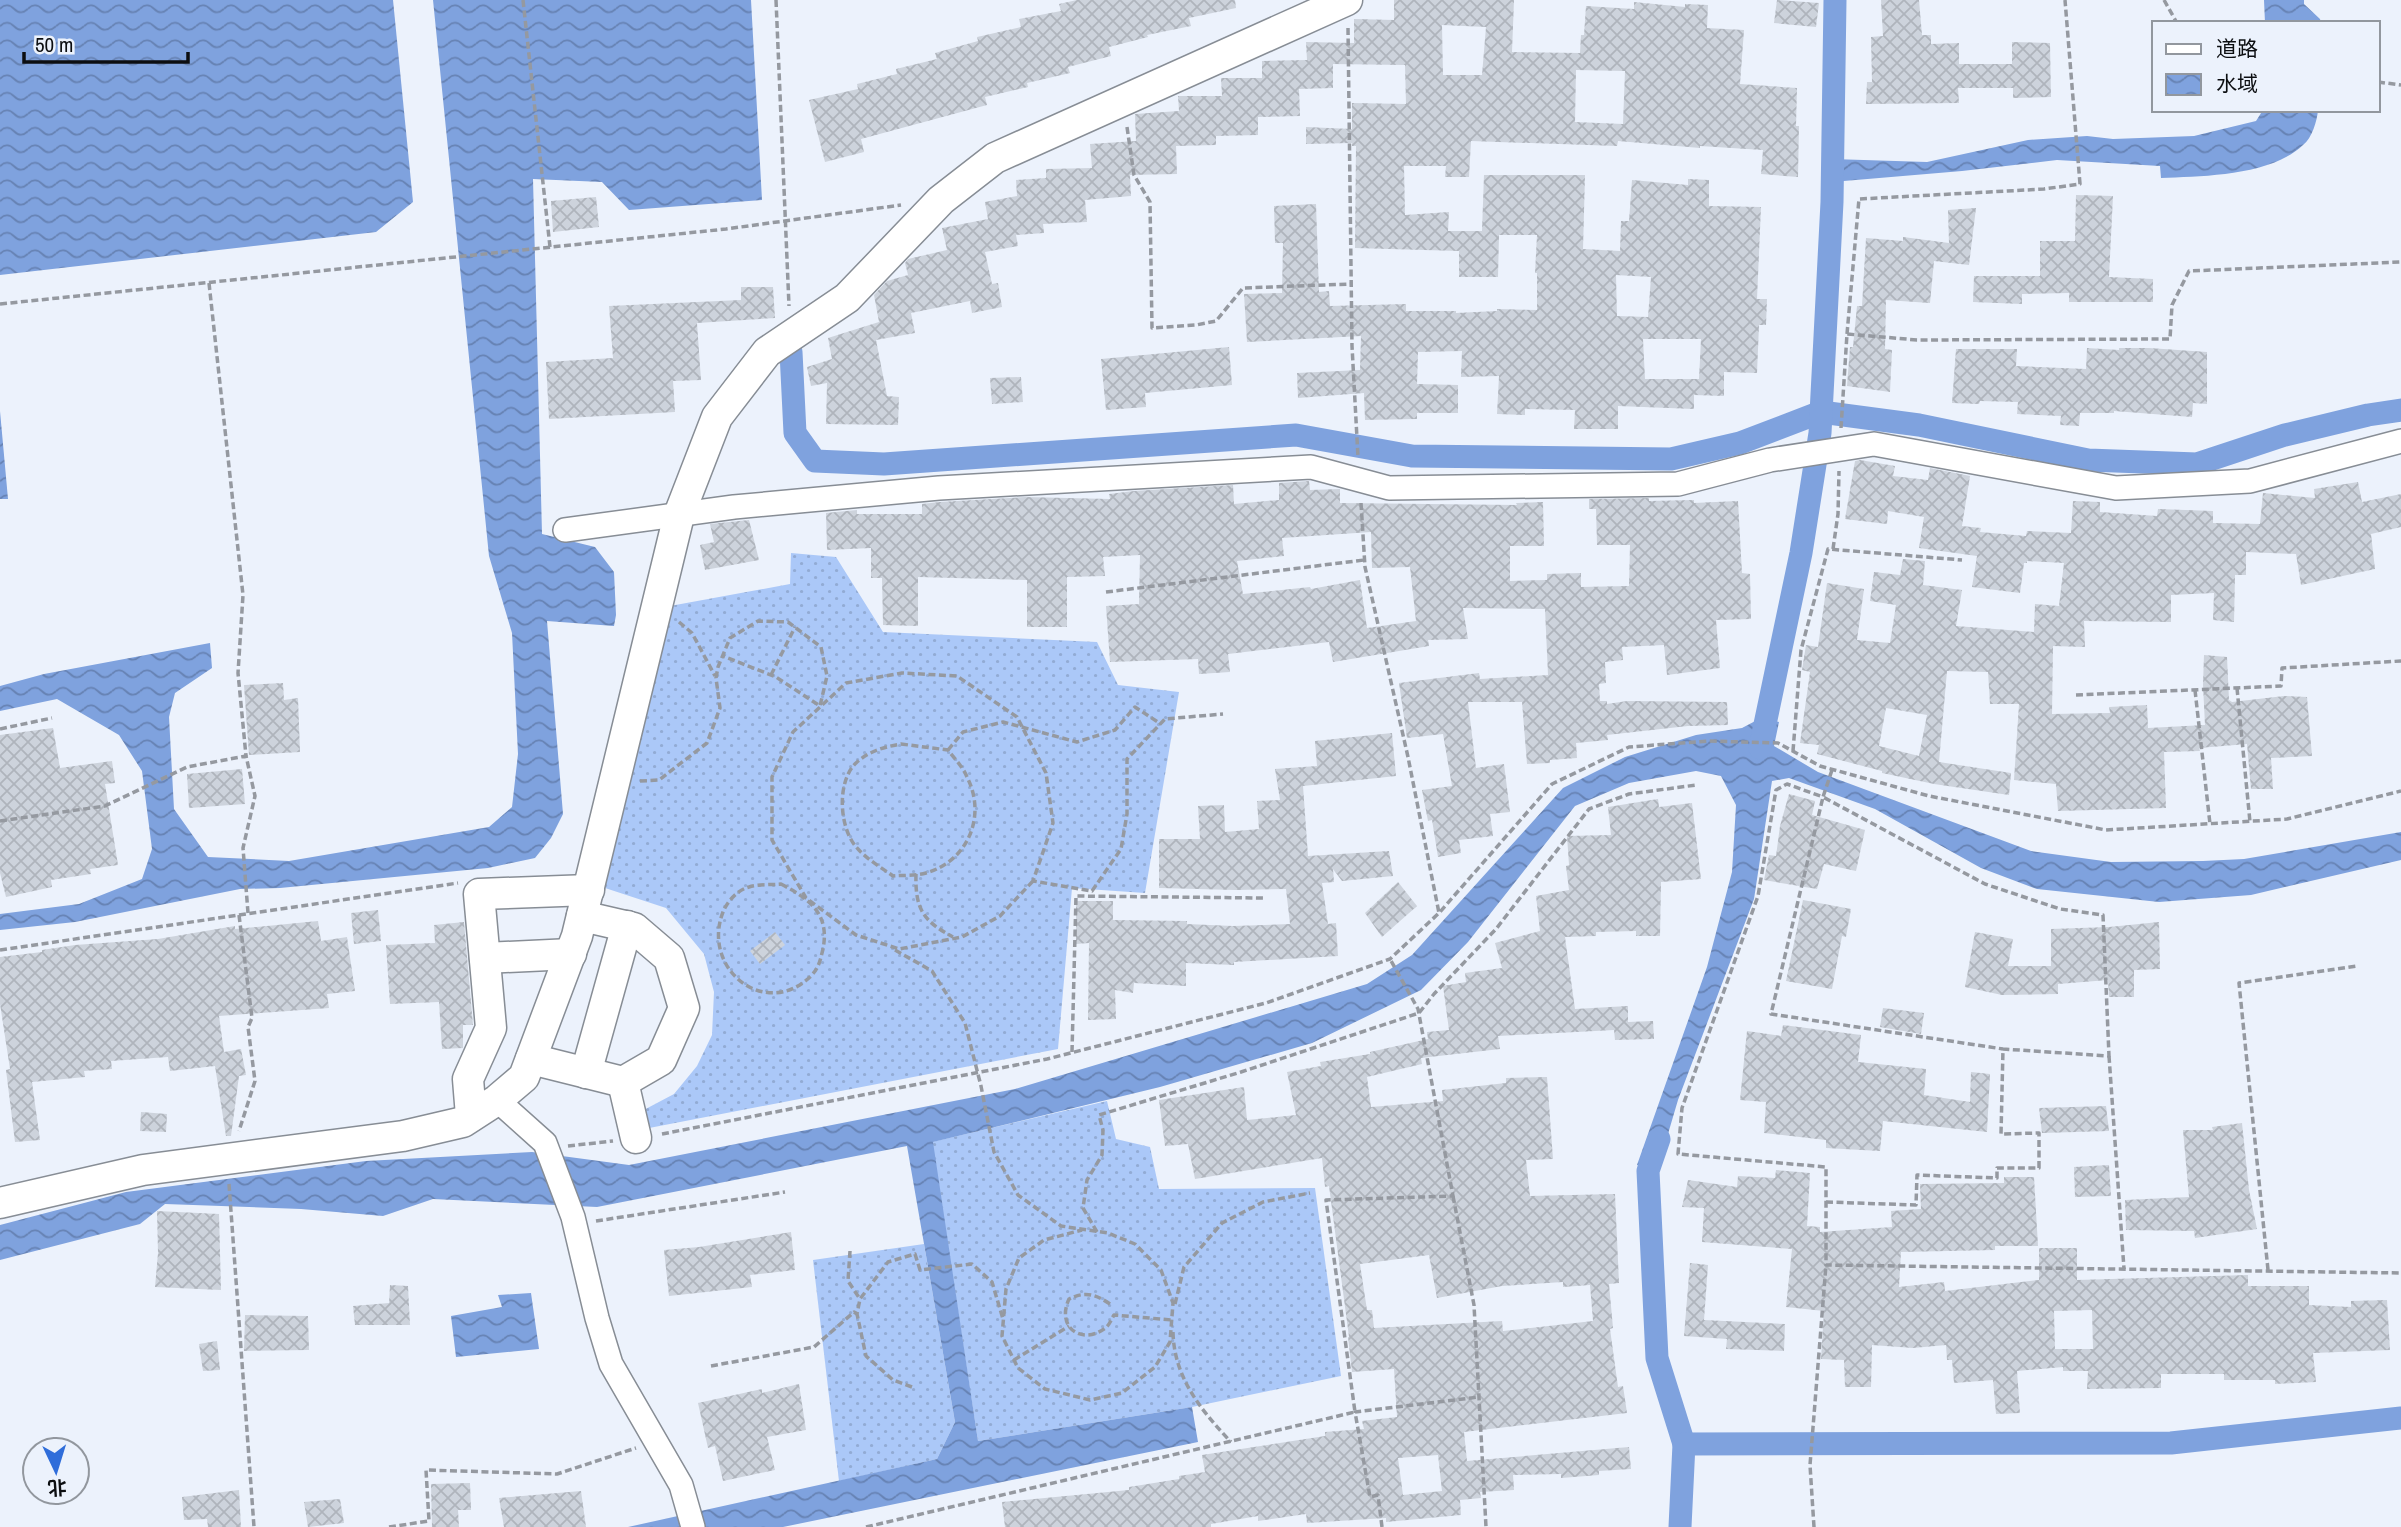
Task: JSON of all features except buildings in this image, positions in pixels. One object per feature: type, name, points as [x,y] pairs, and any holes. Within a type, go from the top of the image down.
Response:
[{"type":"street","points":[[0,1203],[232,1148],[402,1136],[463,1122],[497,1100],[524,1077],[571,954],[586,903],[679,514],[717,417],[767,352],[847,298],[941,200],[995,158],[1348,0]]},
{"type":"street","points":[[565,530],[734,507],[939,488],[1311,467],[1389,488],[1678,484],[1770,460],[1874,444],[2116,488],[2250,481],[2401,442]]},
{"type":"street","points":[[471,1116],[468,1079],[491,1028],[479,894],[586,903],[634,928],[669,958],[684,1008],[661,1060],[622,1082],[531,1059]]},
{"type":"street","points":[[586,1073],[627,926]]},
{"type":"street","points":[[485,958],[571,954]]},
{"type":"street","points":[[622,1082],[636,1138]]},
{"type":"street","points":[[497,1100],[545,1143],[574,1221],[611,1364],[681,1485],[693,1527]]},
{"type":"path","points":[[523,0],[550,247]]},
{"type":"path","points":[[776,0],[790,336]]},
{"type":"path","points":[[1833,549],[1838,514],[1839,449],[1859,199],[2044,189],[2080,184],[2065,0]]},
{"type":"path","points":[[2164,0],[2176,21]]},
{"type":"path","points":[[2380,82],[2401,85]]},
{"type":"path","points":[[1117,103],[1129,132],[1134,176],[1150,202],[1152,328],[1196,326],[1216,321],[1243,288],[1351,284]]},
{"type":"path","points":[[0,304],[550,247],[786,221],[902,205]]},
{"type":"path","points":[[1847,334],[1917,340],[2170,338],[2172,305],[2189,271],[2401,262]]},
{"type":"path","points":[[209,283],[243,595],[238,673],[246,756],[255,796],[243,848],[248,914]]},
{"type":"path","points":[[1793,751],[1801,650],[1828,549],[1962,560]]},
{"type":"path","points":[[1106,592],[1364,560]]},
{"type":"path","points":[[614,784],[659,780],[707,743],[720,708],[716,678],[692,633],[673,616],[655,610]]},
{"type":"path","points":[[716,678],[730,638],[758,621],[788,622],[821,647],[827,676],[820,706]]},
{"type":"path","points":[[771,675],[795,627]]},
{"type":"path","points":[[723,656],[771,675],[820,706]]},
{"type":"path","points":[[2076,695],[2281,686],[2281,667],[2401,661]]},
{"type":"path","points":[[1023,728],[1017,717],[957,676],[902,673],[846,683],[793,732],[772,777],[772,840],[806,898],[820,914],[825,935],[818,969],[790,992],[767,994],[735,980],[719,950],[718,925],[728,901],[747,887],[781,884],[806,898],[856,935],[899,949],[962,937],[999,916],[1033,881],[1053,823],[1046,772],[1023,728]]},
{"type":"path","points":[[2236,688],[2250,822]]},
{"type":"path","points":[[2195,690],[2210,824]]},
{"type":"path","points":[[948,750],[963,732],[1003,722],[1077,742],[1115,730],[1135,707],[1161,724]]},
{"type":"path","points":[[1033,881],[1092,891],[1121,849],[1127,814],[1127,759],[1165,719],[1223,714]]},
{"type":"path","points":[[0,729],[52,718]]},
{"type":"path","points":[[549,1152],[636,1138],[1072,1052],[1266,1003],[1390,959],[1439,913],[1552,784],[1629,747],[1708,741],[1778,744],[1832,770],[1929,796],[2106,830],[2287,819],[2401,791]]},
{"type":"path","points":[[901,744],[948,750],[968,777],[975,806],[971,835],[958,857],[926,873],[916,874],[893,876],[856,848],[843,819],[842,790],[854,764],[879,747],[901,744]]},
{"type":"path","points":[[0,821],[105,806],[187,767],[246,756]]},
{"type":"path","points":[[1832,770],[1823,797],[1771,1014],[2003,1049],[2109,1056]]},
{"type":"path","points":[[1814,1527],[1810,1465],[1826,1265],[1826,1167],[1678,1154],[1682,1108],[1758,896],[1776,790],[1787,784],[1823,797],[1985,884],[2060,909],[2103,915],[2109,1056],[2124,1269]]},
{"type":"path","points":[[1097,1232],[1083,1208],[1087,1180],[1102,1155],[1103,1130],[1099,1115],[1241,1072],[1419,1013],[1496,929],[1589,809],[1629,794],[1696,785]]},
{"type":"path","points":[[916,874],[915,889],[919,905],[930,925],[955,938]]},
{"type":"path","points":[[0,950],[477,880],[479,894]]},
{"type":"path","points":[[1072,1052],[1076,896],[1264,898]]},
{"type":"path","points":[[239,915],[252,1018],[248,1027],[255,1081],[232,1148],[254,1527]]},
{"type":"path","points":[[887,946],[932,971],[965,1023],[994,1152],[1018,1195],[1061,1226],[1108,1233],[1135,1244],[1161,1270],[1173,1303],[1170,1342],[1155,1367],[1122,1393],[1090,1400],[1045,1389],[1018,1368],[1002,1336],[1006,1289],[1019,1258],[1044,1241],[1082,1230]]},
{"type":"path","points":[[1390,959],[1419,1013],[1474,1305],[1486,1527]]},
{"type":"path","points":[[2268,1270],[2239,983],[2357,965]]},
{"type":"path","points":[[1826,1202],[1916,1205],[1917,1175],[1997,1178],[1997,1168],[2039,1168],[2039,1133],[2001,1134],[2003,1049]]},
{"type":"path","points":[[574,1221],[785,1192]]},
{"type":"path","points":[[1231,1442],[1201,1409],[1182,1378],[1173,1344],[1172,1312],[1184,1267],[1222,1223],[1263,1202],[1310,1193]]},
{"type":"path","points":[[1382,1527],[1378,1495],[1370,1497],[1355,1412],[1326,1200],[1453,1195]]},
{"type":"path","points":[[850,1251],[848,1281],[860,1299]]},
{"type":"path","points":[[912,1387],[893,1380],[866,1356],[857,1314],[860,1299],[888,1262],[915,1254],[920,1270],[972,1264],[992,1282],[1003,1321]]},
{"type":"path","points":[[1826,1265],[2401,1273]]},
{"type":"path","points":[[1110,1304],[1101,1297],[1081,1293],[1069,1299],[1063,1312],[1065,1323],[1076,1333],[1093,1334],[1107,1328],[1114,1315],[1172,1320]]},
{"type":"path","points":[[711,1366],[814,1347],[854,1312],[857,1314]]},
{"type":"path","points":[[1014,1360],[1069,1326]]},
{"type":"path","points":[[866,1527],[1355,1412],[1479,1397]]},
{"type":"path","points":[[389,1527],[429,1521],[426,1470],[557,1474],[656,1442]]},
{"type":"shaded area","points":[[791,553],[836,557],[883,632],[1097,642],[1118,685],[1179,692],[1145,893],[1072,888],[1058,1049],[644,1129],[640,1112],[674,1094],[697,1066],[712,1035],[714,992],[704,954],[666,908],[602,887],[670,606],[790,584]]},
{"type":"shaded area","points":[[1107,1101],[1116,1139],[1150,1147],[1159,1189],[1315,1188],[1341,1376],[1192,1407],[978,1441],[932,1142]]},
{"type":"shaded area","points":[[924,1244],[955,1422],[937,1459],[839,1481],[813,1260]]},
{"type":"water","points":[[0,0],[393,0],[413,202],[376,232],[0,275]]},
{"type":"water","points":[[433,0],[751,0],[762,200],[629,210],[602,182],[533,179],[542,534],[595,547],[614,572],[614,626],[547,621],[563,814],[551,838],[535,858],[488,868],[280,888],[240,889],[75,922],[0,930],[0,914],[79,904],[142,879],[152,849],[142,771],[119,735],[57,699],[0,711],[0,686],[44,674],[210,643],[212,668],[175,693],[169,717],[174,809],[208,857],[289,861],[489,827],[512,807],[518,754],[512,633],[489,556]]},
{"type":"water","points":[[2264,0],[2304,0],[2304,4],[2320,21],[2265,21]]},
{"type":"water","points":[[2262,112],[2318,112],[2314,129],[2303,145],[2273,163],[2236,172],[2161,178],[2160,166],[2057,160],[1832,182],[1832,159],[1927,162],[2028,140],[2087,136],[2113,139],[2194,136],[2256,121]]},
{"type":"water","points":[[0,411],[8,499],[0,499]]},
{"type":"water","points":[[1761,718],[1779,722],[1774,746],[1818,772],[2031,851],[2111,862],[2244,859],[2401,832],[2401,860],[2251,895],[2159,902],[2037,889],[1981,868],[1875,809],[1789,778],[1772,781],[1754,899],[1678,1100],[1657,1171],[1637,1165],[1707,967],[1732,872],[1736,805],[1721,776],[1696,771],[1629,783],[1575,806],[1468,942],[1421,990],[1312,1043],[1160,1087],[933,1142],[978,1441],[1192,1407],[1198,1442],[783,1527],[628,1527],[937,1459],[955,1422],[907,1146],[597,1207],[433,1199],[383,1216],[301,1209],[165,1204],[140,1224],[0,1260],[0,1225],[126,1192],[366,1161],[532,1152],[629,1165],[1015,1089],[1367,984],[1412,955],[1563,788],[1625,757],[1696,735],[1742,728]]},
{"type":"water","points":[[531,1293],[539,1349],[456,1357],[451,1316],[502,1307],[498,1295]]},
{"type":"waterway","points":[[1760,748],[1801,553],[1820,433],[1832,202],[1835,0]]},
{"type":"waterway","points":[[791,352],[795,433],[815,461],[884,464],[1296,435],[1412,456],[1671,459],[1740,443],[1821,412],[1919,425],[2088,460],[2197,464],[2285,435],[2401,410]]},
{"type":"waterway","points":[[1659,1139],[1648,1171],[1657,1358],[1684,1444]]},
{"type":"waterway","points":[[1680,1527],[1684,1444],[2171,1443],[2401,1418]]}]
